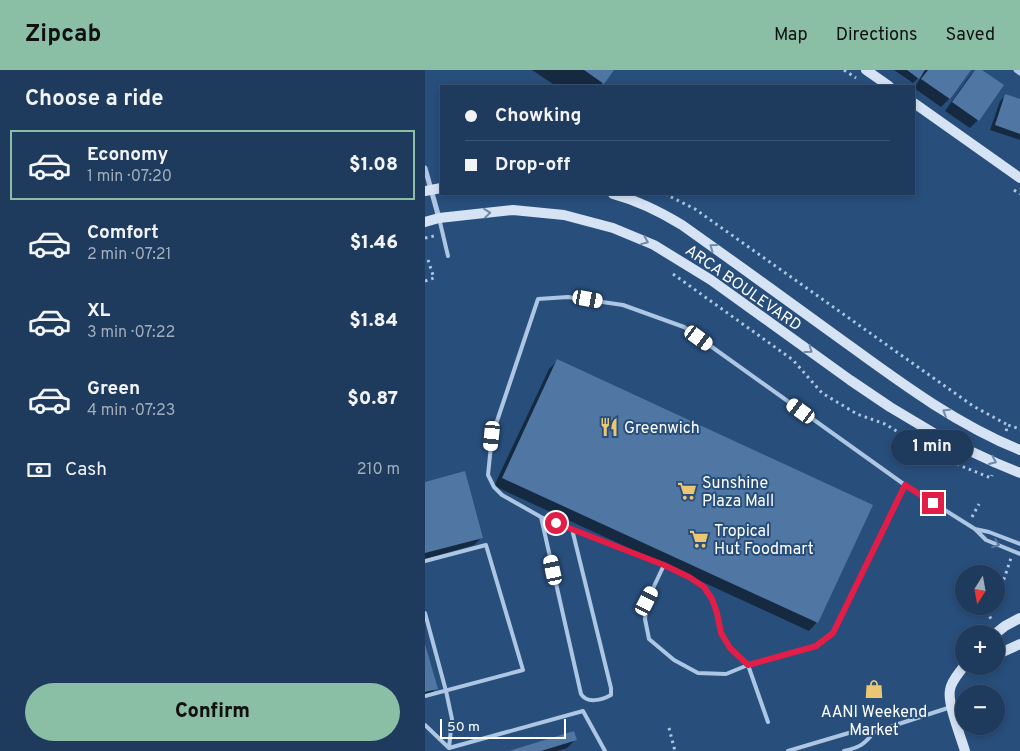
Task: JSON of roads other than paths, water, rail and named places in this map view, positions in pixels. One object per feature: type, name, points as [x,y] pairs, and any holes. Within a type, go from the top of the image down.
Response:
[{"type":"street","points":[[866,70],[888,85]]},
{"type":"street","points":[[1016,70],[1020,73]]},
{"type":"street","points":[[915,104],[1020,178]]},
{"type":"street","points":[[425,168],[439,218]]},
{"type":"street","name":"ARCA BOULEVARD","points":[[616,195],[657,210],[682,225],[945,413],[1002,443],[1020,450]]},
{"type":"street","name":"ARCA BOULEVARD","points":[[425,222],[439,218],[513,210],[564,215],[613,228],[654,245],[711,280],[890,407],[943,438],[1020,473]]},
{"type":"street","points":[[1005,626],[1020,618]]},
{"type":"street","points":[[1005,651],[1020,644]]},
{"type":"street","points":[[957,675],[949,690],[951,707],[965,751]]},
{"type":"lane","points":[[439,218],[448,256]]},
{"type":"lane","points":[[768,722],[748,665],[730,648],[721,633],[712,599],[704,587],[689,577],[664,565],[541,517],[502,495],[494,487],[488,475],[492,436],[538,299],[568,296],[623,305],[684,327],[905,485],[975,530],[986,540],[1020,554]]},
{"type":"lane","points":[[664,565],[647,601],[645,619],[649,640],[673,660],[698,673],[726,674],[748,665],[816,646],[833,633],[905,485]]},
{"type":"lane","points":[[541,517],[581,694],[587,700],[605,698],[611,694],[611,688],[572,529]]},
{"type":"lane","points":[[975,530],[989,532],[1020,544]]},
{"type":"lane","points":[[425,561],[486,545],[523,670],[425,696]]},
{"type":"lane","points":[[425,614],[452,719],[449,748]]},
{"type":"lane","points":[[788,751],[852,732],[874,732],[951,707]]},
{"type":"lane","points":[[449,748],[583,711],[605,751]]},
{"type":"lane","points":[[425,725],[449,748]]},
{"type":"lane","points":[[844,751],[856,748],[866,742],[874,732]]},
{"type":"place","name":"Greenwich","points":[[609,427]]},
{"type":"place","name":"Sunshine Plaza Mall","points":[[687,491]]},
{"type":"place","name":"Tropical Hut Foodmart","points":[[699,539]]},
{"type":"place","name":"AANI Weekend Market","points":[[874,689]]}]
